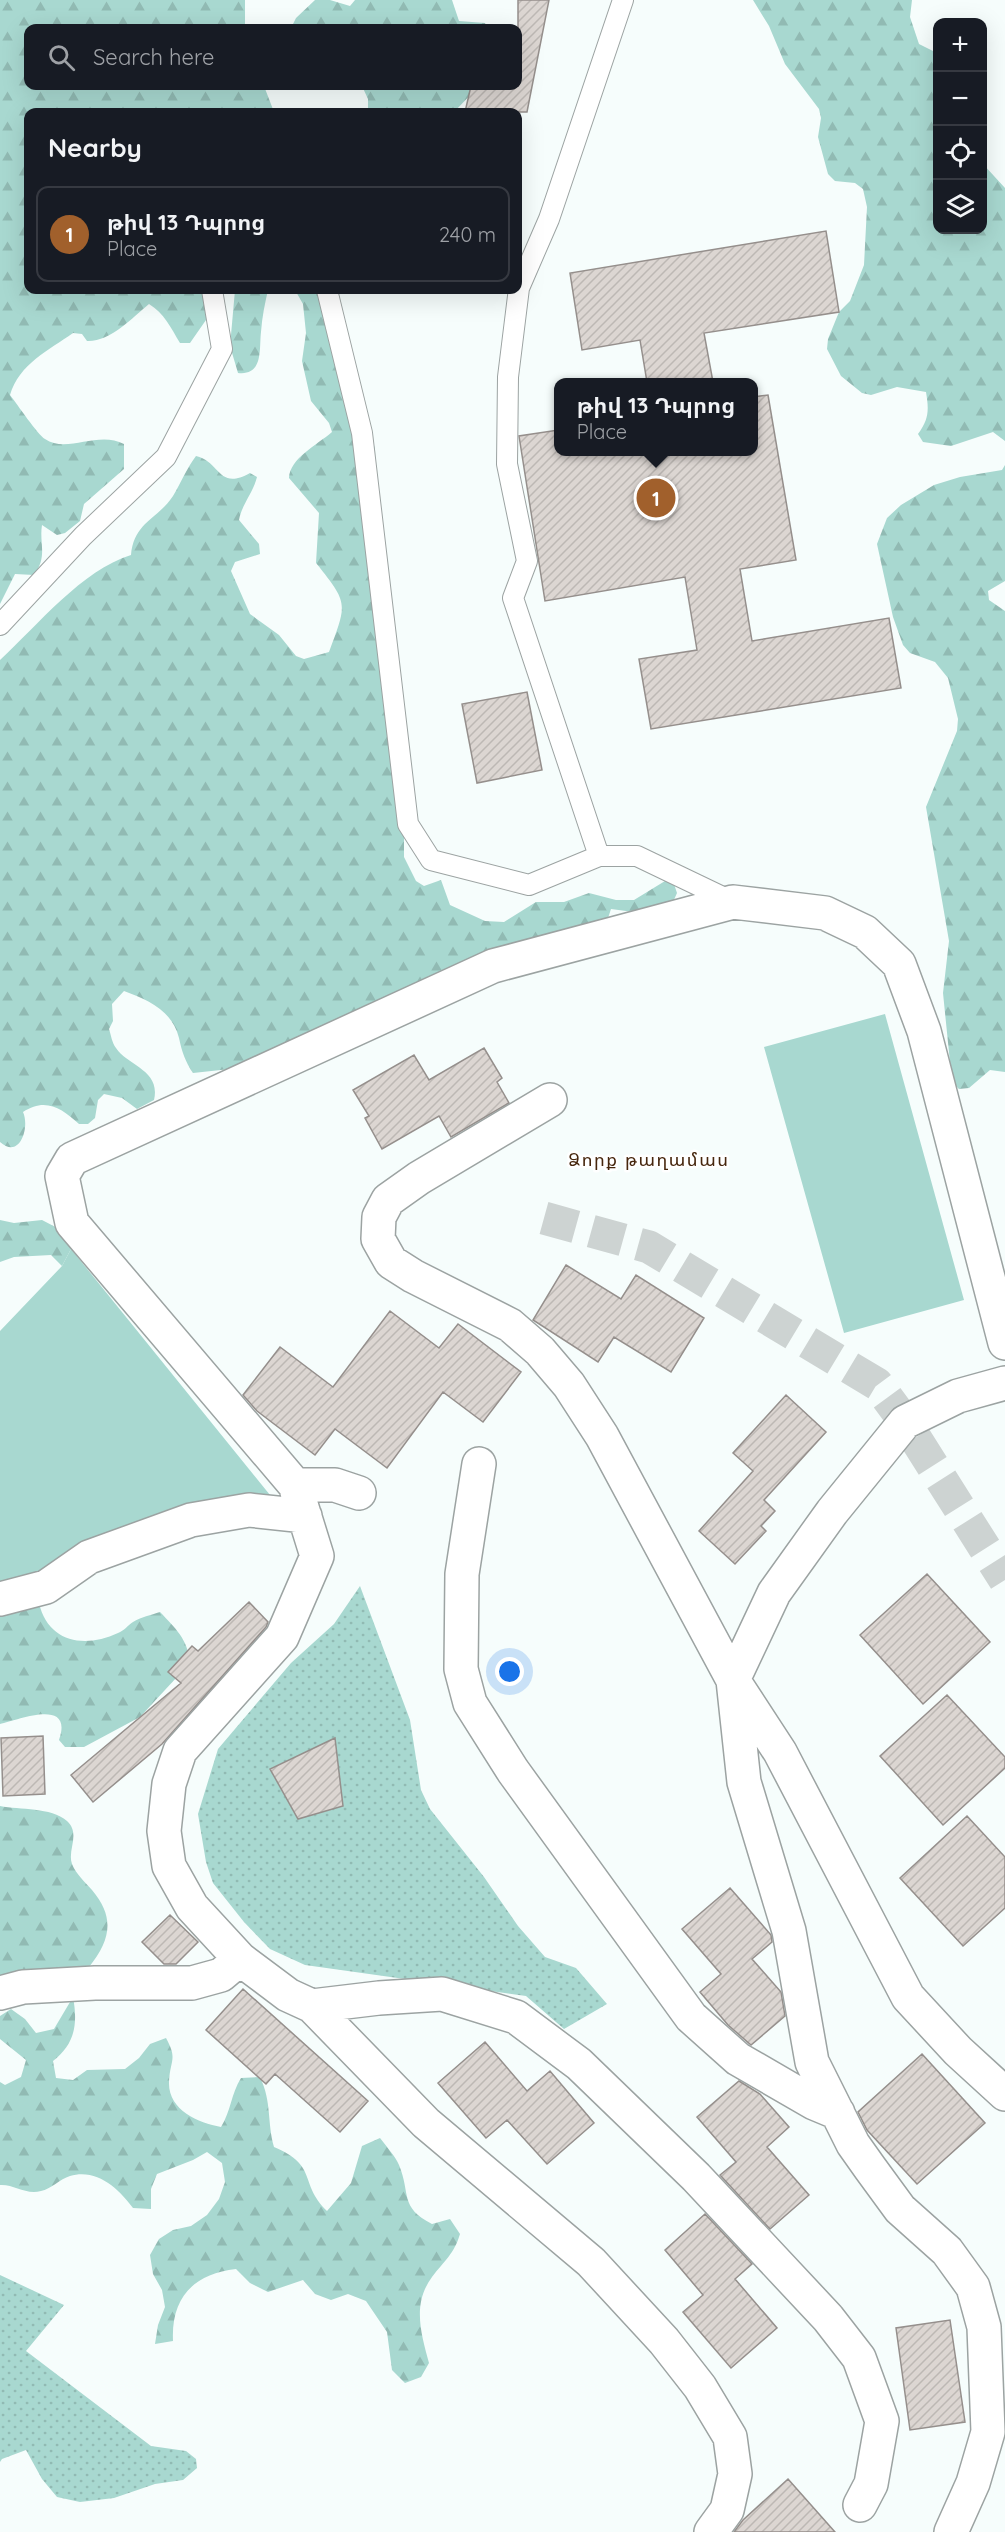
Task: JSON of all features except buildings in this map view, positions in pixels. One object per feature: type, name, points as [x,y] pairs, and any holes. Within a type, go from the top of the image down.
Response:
[{"type":"street","points":[[711,2532],[727,2510],[735,2474],[730,2437],[700,2387],[664,2341],[591,2262],[426,2124],[312,2006],[288,1995],[240,1959],[192,1907],[170,1866],[164,1831],[169,1784],[180,1751],[282,1636],[317,1556],[295,1485],[72,1223],[62,1176],[72,1159],[493,966],[733,902],[825,913],[865,932],[899,964],[924,1031],[1005,1343]]},
{"type":"street","points":[[550,1100],[419,1178],[388,1200],[379,1217],[378,1239],[391,1262],[413,1276],[510,1325],[540,1351],[569,1385],[602,1436],[733,1680],[780,1752],[908,1997],[958,2051],[1005,2094]]},
{"type":"street","points":[[951,2532],[974,2484],[988,2432],[984,2327],[973,2287],[947,2251],[900,2209],[853,2144],[812,2062],[789,1931],[744,1782],[733,1680],[774,1593],[832,1512],[905,1422],[958,1396],[1005,1383]]},
{"type":"street","points":[[479,1464],[462,1574],[461,1670],[470,1703],[513,1771],[691,2017],[738,2059],[814,2103],[838,2113]]},
{"type":"street","points":[[295,1485],[335,1485],[358,1493]]},
{"type":"street","points":[[0,1599],[46,1587],[89,1557],[191,1520],[249,1510],[305,1516]]},
{"type":"street","points":[[0,1992],[23,1986],[192,1983],[221,1975],[240,1959]]},
{"type":"street","points":[[312,2006],[379,1998],[442,1994],[516,2017],[579,2064],[696,2177],[828,2318],[859,2358],[882,2421],[872,2484],[860,2505]]},
{"type":"lane","points":[[522,281],[549,219],[599,64],[623,0]]},
{"type":"lane","points":[[0,625],[83,536],[166,457],[222,349],[213,294]]},
{"type":"lane","points":[[328,294],[363,433],[408,824],[431,860],[529,885],[599,856],[637,855],[733,902]]},
{"type":"lane","points":[[518,294],[508,377],[507,464],[527,561],[513,598],[599,856]]},
{"type":"green space","points":[[0,0],[245,0],[245,24],[24,24],[24,90],[266,90],[272,108],[24,108],[24,294],[216,294],[206,320],[190,343],[180,343],[163,316],[149,304],[104,338],[87,341],[82,334],[73,333],[36,359],[20,375],[10,395],[45,439],[63,444],[114,440],[124,444],[124,469],[84,504],[80,521],[65,533],[57,535],[42,525],[42,556],[38,568],[34,575],[15,574],[0,604]]},
{"type":"green space","points":[[315,0],[330,0],[350,6],[355,0],[452,0],[459,21],[485,24],[293,24],[296,18]]},
{"type":"green space","points":[[753,0],[912,0],[910,17],[919,44],[933,51],[933,234],[987,234],[987,168],[1005,188],[1005,441],[993,432],[951,446],[923,442],[918,434],[927,414],[926,392],[897,387],[871,395],[862,393],[841,376],[827,349],[828,339],[839,312],[850,301],[864,265],[867,207],[863,189],[855,183],[835,181],[828,174],[818,137],[821,118],[819,109],[785,64],[769,26]]},
{"type":"green space","points":[[364,90],[475,90],[458,108],[368,108],[368,99]]},
{"type":"green space","points":[[235,294],[267,294],[262,321],[260,353],[256,366],[246,373],[238,373],[230,346]]},
{"type":"green space","points":[[297,294],[331,294],[375,449],[382,689],[389,706],[404,829],[404,857],[416,881],[424,886],[441,880],[450,905],[485,921],[504,922],[536,902],[564,902],[589,893],[616,900],[634,900],[665,881],[674,884],[677,893],[673,902],[641,913],[611,909],[603,933],[230,1069],[193,1073],[171,1020],[150,1002],[124,991],[112,1004],[113,1021],[109,1029],[116,1048],[142,1069],[153,1082],[154,1100],[137,1109],[122,1098],[104,1094],[98,1100],[95,1118],[88,1124],[79,1124],[53,1106],[39,1105],[23,1112],[25,1126],[22,1139],[13,1147],[7,1146],[0,1142],[0,660],[78,586],[113,562],[131,555],[133,544],[141,528],[167,504],[196,456],[204,459],[225,477],[240,478],[250,473],[257,477],[239,520],[259,544],[260,554],[235,562],[231,571],[250,614],[279,635],[296,656],[304,659],[329,652],[339,623],[342,605],[334,587],[316,563],[319,513],[289,478],[299,458],[332,432],[329,423],[311,401],[302,361],[306,333],[303,304]]},
{"type":"green space","points":[[1005,465],[1005,581],[988,591],[989,600],[1005,611],[1005,1072],[990,1070],[969,1088],[959,1089],[952,1082],[943,993],[949,941],[926,807],[957,731],[958,719],[948,678],[935,662],[910,653],[903,645],[893,617],[877,544],[887,518],[901,505],[934,485],[960,477],[1002,470]]},
{"type":"green space","points":[[885,1014],[964,1300],[844,1333],[764,1047]]},
{"type":"green space","points":[[0,1220],[14,1223],[42,1220],[65,1232],[71,1240],[71,1249],[62,1266],[51,1255],[14,1257],[0,1262]]},
{"type":"green space","points":[[71,1249],[270,1495],[161,1513],[72,1555],[31,1588],[0,1590],[0,1331],[62,1266]]},
{"type":"green space","points":[[360,1586],[410,1720],[421,1790],[430,1809],[484,1877],[518,1926],[545,1957],[576,1968],[607,2004],[564,2029],[526,1996],[305,1965],[270,1949],[244,1922],[213,1883],[206,1862],[198,1814],[218,1749],[291,1663],[334,1624]]},
{"type":"green space","points":[[0,1590],[39,1603],[50,1626],[69,1639],[80,1641],[105,1638],[120,1632],[136,1620],[160,1612],[176,1629],[184,1642],[189,1664],[140,1717],[84,1747],[65,1747],[59,1740],[62,1727],[59,1719],[52,1715],[42,1714],[0,1724]]},
{"type":"green space","points":[[0,1806],[53,1813],[71,1826],[73,1831],[72,1864],[78,1875],[99,1900],[107,1919],[106,1938],[89,1967],[0,1975]]},
{"type":"green space","points":[[73,1997],[75,2025],[66,2048],[53,2061],[56,2078],[73,2080],[87,2070],[125,2069],[139,2058],[150,2044],[166,2038],[172,2051],[169,2082],[173,2100],[186,2114],[221,2127],[241,2078],[260,2077],[268,2104],[274,2147],[288,2154],[303,2168],[318,2201],[327,2211],[351,2183],[362,2146],[380,2138],[399,2165],[410,2206],[415,2212],[432,2224],[450,2219],[460,2234],[452,2252],[432,2277],[422,2298],[421,2330],[429,2363],[421,2377],[405,2383],[392,2370],[387,2332],[366,2301],[348,2294],[331,2300],[315,2294],[303,2280],[268,2292],[250,2283],[236,2269],[208,2276],[188,2291],[176,2312],[173,2341],[155,2344],[158,2325],[165,2307],[162,2290],[153,2274],[150,2255],[159,2239],[173,2230],[191,2226],[207,2215],[219,2199],[225,2182],[222,2163],[207,2152],[157,2174],[151,2189],[151,2209],[133,2208],[114,2187],[89,2175],[70,2176],[45,2190],[35,2192],[0,2185],[0,2082],[5,2085],[21,2077],[26,2060],[0,2039],[0,2016],[11,2009],[25,2019],[36,2033],[54,2029]]},
{"type":"green space","points":[[0,2275],[64,2305],[26,2351],[151,2446],[186,2451],[196,2459],[197,2468],[183,2480],[155,2484],[114,2498],[80,2502],[57,2497],[42,2479],[26,2450],[2,2459],[0,2462]]},
{"type":"tunnel","points":[[544,1218],[649,1247],[877,1384],[905,1422],[1005,1580]]},
{"type":"place","name":"թիվ 13 Դպրոց","points":[[656,498]]},
{"type":"district","name":"Ձորք թաղամաս","points":[[649,1160]]}]
